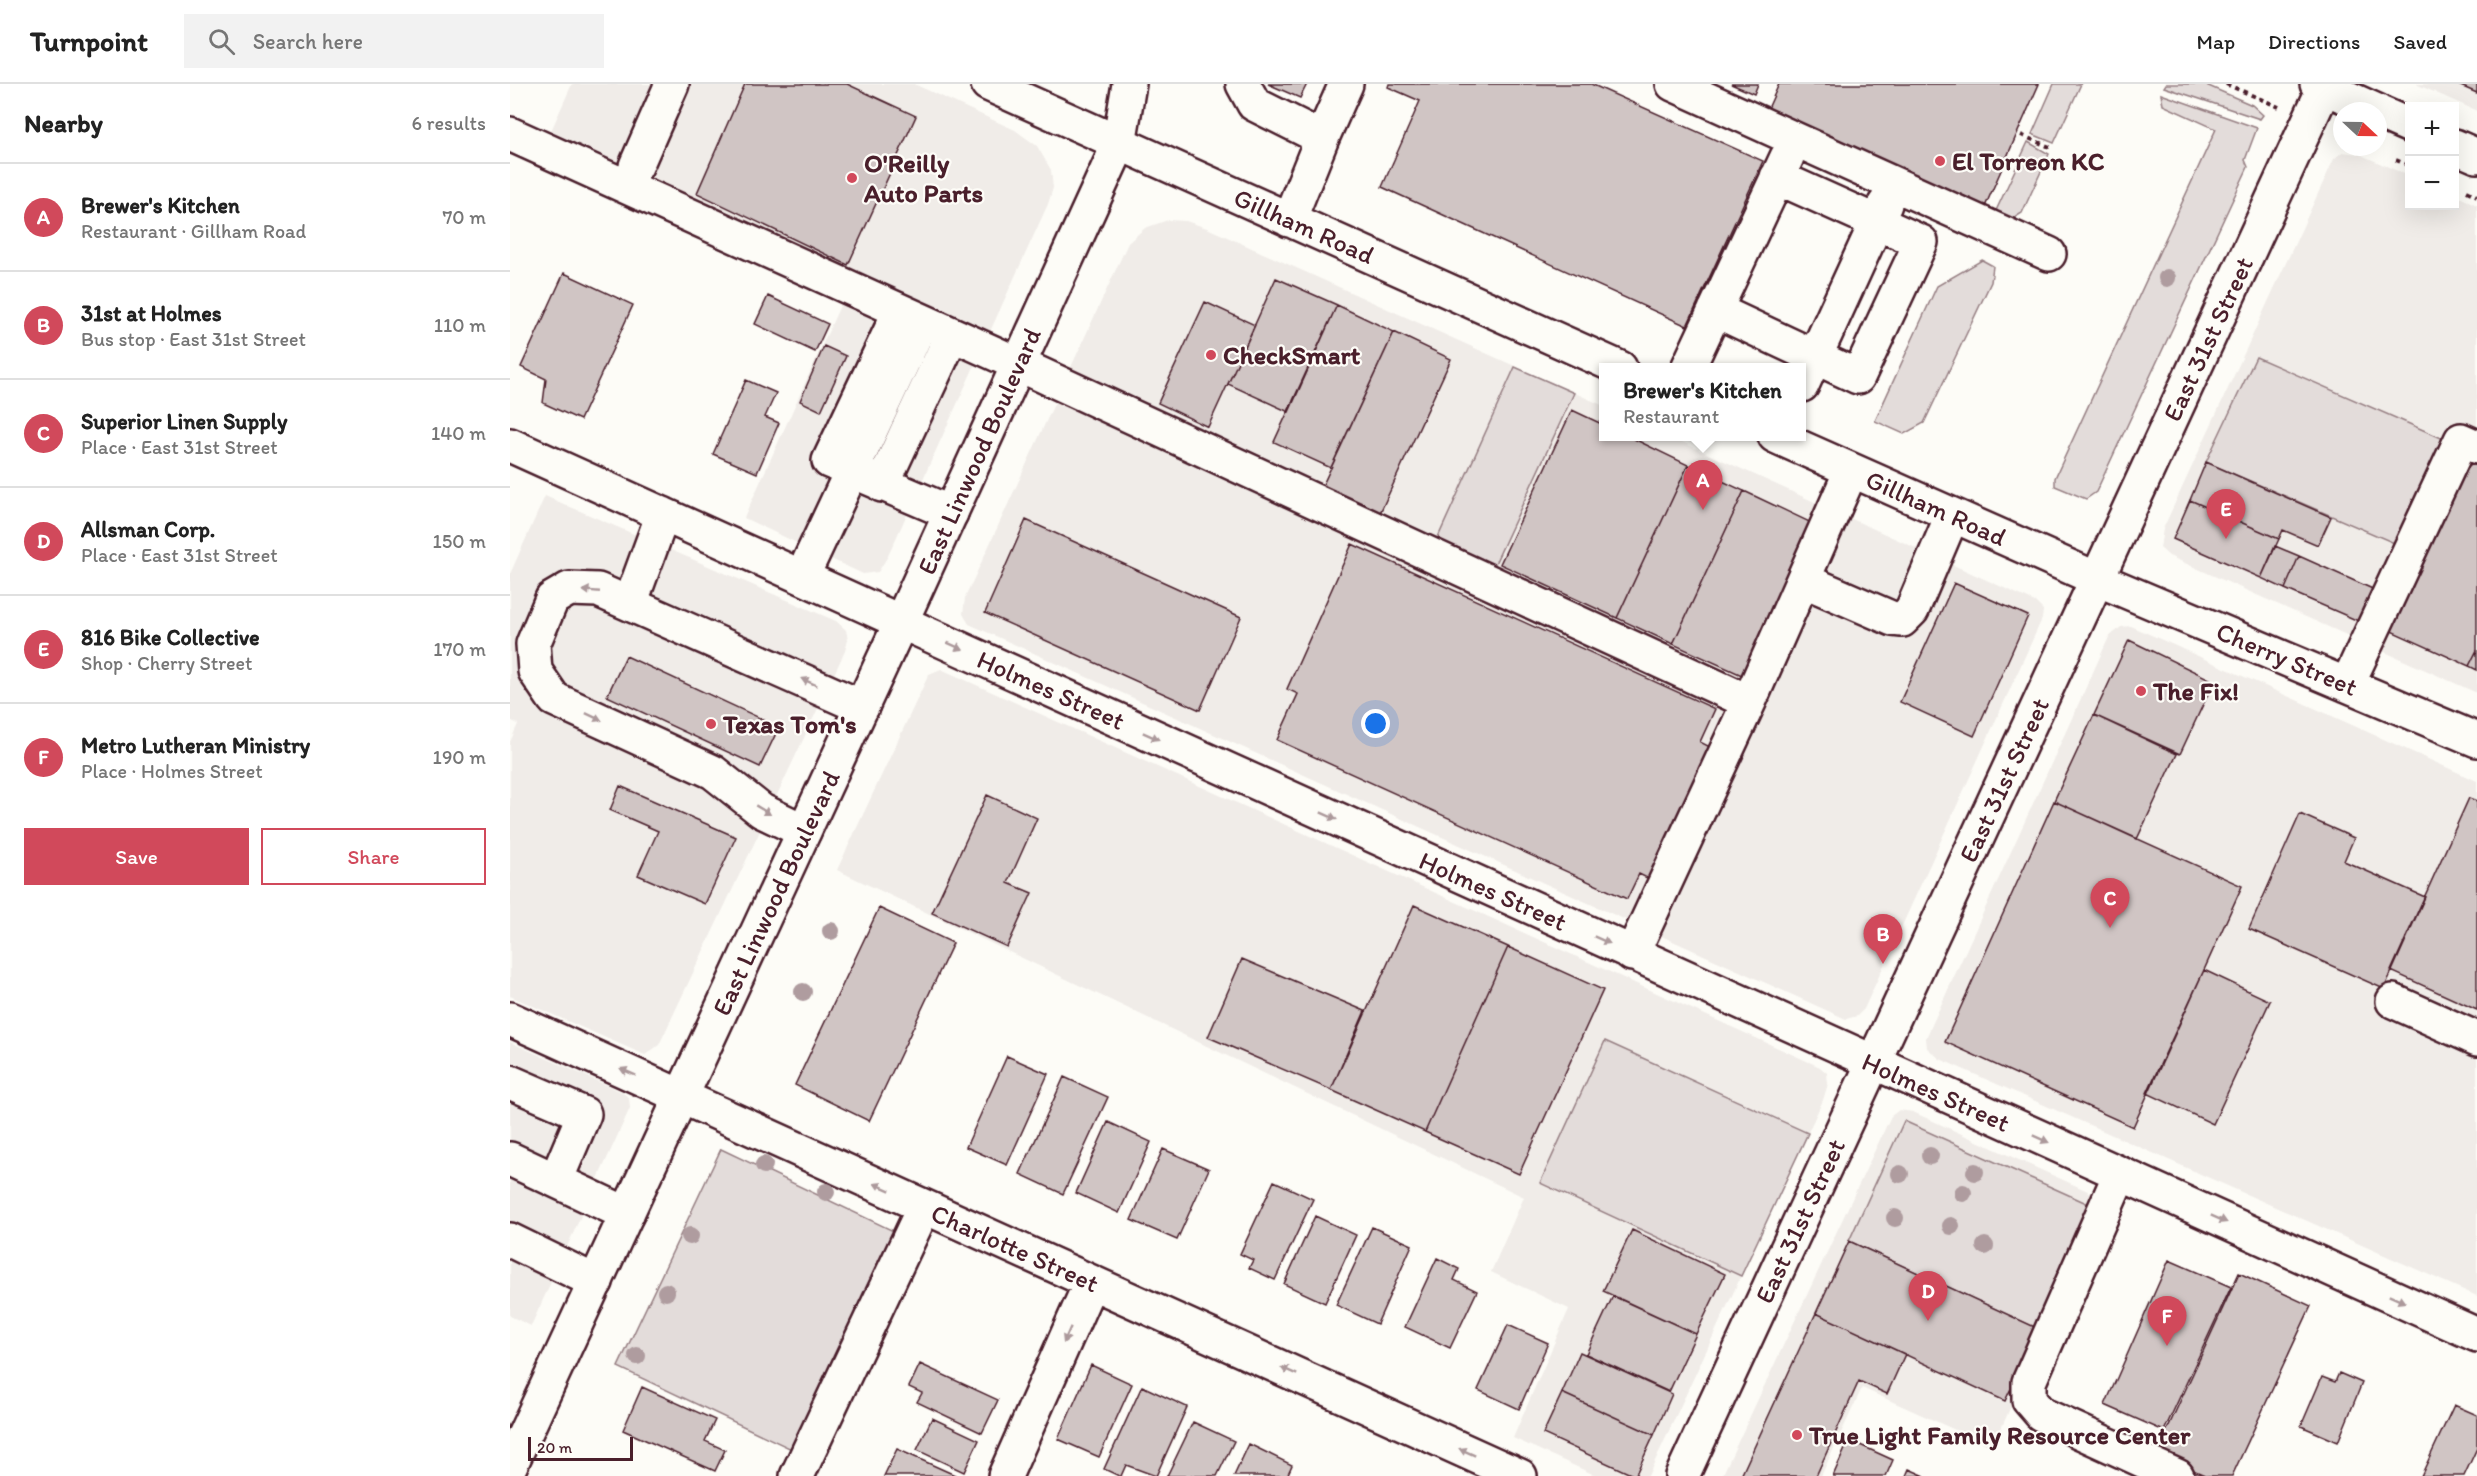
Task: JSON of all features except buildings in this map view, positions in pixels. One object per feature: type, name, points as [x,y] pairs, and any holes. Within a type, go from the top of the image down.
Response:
[{"type":"street","points":[[636,166],[672,84]]},
{"type":"street","name":"Gillham Road","points":[[988,84],[1609,363]]},
{"type":"street","name":"East Linwood Boulevard","points":[[510,1466],[862,707],[1119,144],[1128,84]]},
{"type":"street","points":[[1243,84],[1254,104],[1322,138]]},
{"type":"street","points":[[1673,84],[2049,254]]},
{"type":"street","points":[[2322,85],[2358,102]]},
{"type":"street","name":"East 31st Street","points":[[1682,1476],[2097,579],[2322,85]]},
{"type":"street","points":[[1289,220],[1341,86]]},
{"type":"street","points":[[2387,116],[2405,124]]},
{"type":"street","points":[[510,135],[1018,364],[1749,702]]},
{"type":"street","points":[[1690,363],[1795,141]]},
{"type":"street","points":[[2459,148],[2477,156]]},
{"type":"street","points":[[1715,310],[1858,377],[1921,242],[1777,177]]},
{"type":"street","points":[[1806,376],[1893,185]]},
{"type":"street","points":[[911,316],[829,461],[951,513]]},
{"type":"street","points":[[882,485],[952,335]]},
{"type":"street","points":[[2347,685],[2461,440],[2477,447]]},
{"type":"street","name":"Gillham Road","points":[[1786,441],[2097,579]]},
{"type":"street","name":"Holmes Street","points":[[510,445],[1873,1064],[2477,1335]]},
{"type":"street","points":[[802,577],[851,471]]},
{"type":"street","points":[[1632,954],[1749,702],[1851,471]]},
{"type":"street","points":[[630,604],[663,514]]},
{"type":"street","points":[[1803,580],[1893,619],[1902,620],[1912,610],[1952,516]]},
{"type":"street","name":"Cherry Street","points":[[2097,579],[2477,740]]},
{"type":"street","points":[[804,831],[762,811],[713,772],[554,699],[535,671],[533,644],[552,599],[569,590],[598,590],[862,707]]},
{"type":"street","points":[[2393,1001],[2477,1038]]},
{"type":"street","name":"Charlotte Street","points":[[510,1019],[1520,1476]]},
{"type":"street","points":[[510,1082],[584,1114],[556,1180]]},
{"type":"street","points":[[510,1159],[627,1214]]},
{"type":"street","points":[[2120,1174],[2029,1382],[2029,1400],[2041,1414],[2177,1476]]},
{"type":"street","points":[[797,1476],[924,1207]]},
{"type":"street","points":[[510,1240],[596,1282]]},
{"type":"street","points":[[1005,1476],[1090,1282]]},
{"type":"path","points":[[2021,135],[2052,148]]},
{"type":"shaded area","points":[[572,84],[914,84],[1015,130],[1037,146],[1051,170],[1053,188],[1048,204],[888,556],[878,572],[863,574],[744,518],[843,299],[537,162]]},
{"type":"shaded area","points":[[2054,84],[2081,84],[2054,143],[2032,134]]},
{"type":"shaded area","points":[[2166,84],[2204,84],[2252,105],[2263,115],[2260,119],[2164,87]]},
{"type":"shaded area","points":[[2416,84],[2477,84],[2477,111]]},
{"type":"shaded area","points":[[2161,94],[2257,128],[2245,160],[2248,167],[2096,492],[2086,499],[2055,486],[2055,478],[2216,129],[2163,105]]},
{"type":"shaded area","points":[[2028,142],[2049,154],[2022,213],[2011,220],[1994,215]]},
{"type":"shaded area","points":[[2337,156],[2364,156],[2405,174],[2405,210],[2459,210],[2459,197],[2477,205],[2477,693],[2169,556],[2160,548],[2163,529],[2334,159]]},
{"type":"shaded area","points":[[1168,220],[1186,221],[1207,228],[1599,404],[1599,441],[1680,441],[2035,602],[2043,610],[2042,619],[1864,1009],[1857,1016],[1846,1019],[969,624],[963,614],[965,598],[1128,243],[1145,228]]},
{"type":"shaded area","points":[[1982,260],[1993,266],[1991,282],[1924,423],[1904,434],[1875,421],[1937,286]]},
{"type":"shaded area","points":[[2256,357],[2446,440],[2399,545],[2206,462]]},
{"type":"shaded area","points":[[1515,367],[1574,393],[1492,570],[1435,544]]},
{"type":"shaded area","points":[[545,496],[836,621],[846,630],[848,640],[845,651],[659,1045],[645,1055],[510,996],[510,742],[518,724],[510,720],[510,574]]},
{"type":"shaded area","points":[[2131,626],[2477,781],[2477,1296],[1940,1059],[1927,1048],[1926,1038],[2109,637],[2121,627]]},
{"type":"shaded area","points":[[941,669],[1820,1067],[1827,1073],[1828,1084],[1823,1100],[1648,1476],[1597,1476],[1513,1438],[1569,1309],[1491,1272],[1524,1197],[837,870],[929,674]]},
{"type":"shaded area","points":[[1605,1041],[1808,1133],[1741,1276],[1540,1183]]},
{"type":"shaded area","points":[[510,1042],[622,1092],[629,1098],[630,1108],[531,1326],[510,1316]]},
{"type":"shaded area","points":[[1899,1110],[1913,1112],[2103,1198],[1993,1447],[1862,1388],[1821,1476],[1722,1476],[1891,1116]]},
{"type":"shaded area","points":[[1904,1121],[2093,1206],[2039,1329],[1849,1241]]},
{"type":"shaded area","points":[[721,1149],[902,1235],[800,1453],[618,1367]]},
{"type":"place","name":"El Torreon KC","points":[[1940,161]]},
{"type":"place","name":"O'Reilly Auto Parts","points":[[852,178]]},
{"type":"place","name":"CheckSmart","points":[[1211,355]]},
{"type":"place","name":"Brewer's Kitchen","points":[[1703,510]]},
{"type":"place","name":"816 Bike Collective","points":[[2226,539]]},
{"type":"place","name":"The Fix!","points":[[2141,691]]},
{"type":"place","name":"Texas Tom's","points":[[711,724]]},
{"type":"place","name":"Superior Linen Supply","points":[[2110,928]]},
{"type":"place","name":"31st at Holmes","points":[[1883,964]]},
{"type":"place","name":"Allsman Corp.","points":[[1928,1321]]},
{"type":"place","name":"Metro Lutheran Ministry","points":[[2167,1346]]},
{"type":"place","name":"True Light Family Resource Center","points":[[1797,1435]]}]
